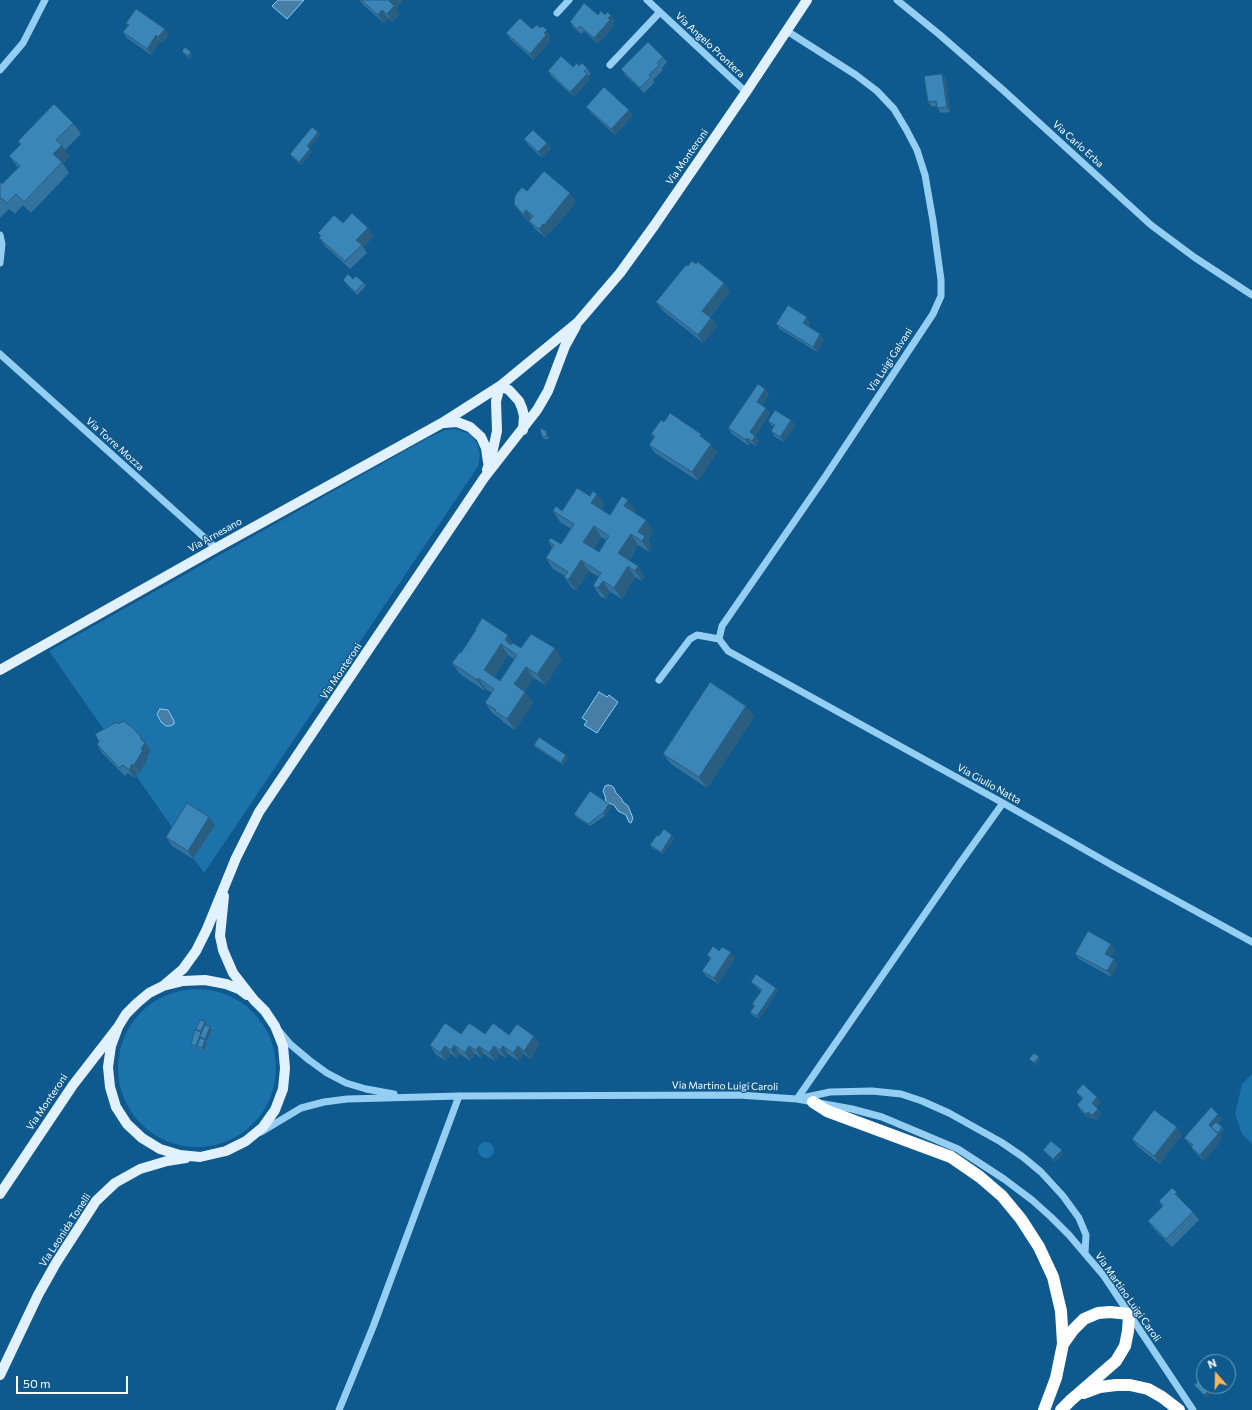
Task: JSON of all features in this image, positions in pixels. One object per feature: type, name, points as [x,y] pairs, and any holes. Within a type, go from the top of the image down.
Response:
[{"type":"highway","points":[[813,1102],[827,1111],[951,1157],[980,1176],[1002,1196],[1021,1219],[1039,1247],[1053,1277],[1061,1311],[1063,1344],[1056,1378],[1044,1410]]},
{"type":"highway","points":[[1061,1410],[1116,1361],[1125,1346],[1129,1314],[1110,1312],[1084,1319],[1073,1330],[1063,1344]]},
{"type":"highway","points":[[1071,1400],[1088,1391],[1100,1387],[1130,1385],[1148,1390],[1162,1397],[1179,1410]]},
{"type":"main road","name":"Via Monteroni","points":[[442,423],[500,386],[578,322],[620,273],[746,92],[807,0]]},
{"type":"main road","name":"Via Monteroni","points":[[163,986],[182,969],[196,951],[207,929],[247,835],[259,812],[484,478],[523,430],[537,410],[548,391],[565,346],[578,322]]},
{"type":"main road","name":"Via Monteroni","points":[[484,478],[492,454],[497,431],[496,401],[500,386]]},
{"type":"main road","points":[[500,386],[509,390],[519,400],[524,416],[523,430]]},
{"type":"main road","name":"Via Monteroni","points":[[442,423],[457,422],[470,427],[481,437],[486,448],[488,466]]},
{"type":"main road","name":"Via Arnesano","points":[[0,670],[442,423]]},
{"type":"main road","name":"Via Monteroni","points":[[118,1027],[111,1046],[108,1067],[110,1087],[116,1107],[128,1124],[142,1138],[160,1149],[180,1155],[200,1156],[226,1151],[246,1142],[267,1121],[275,1110],[283,1089],[285,1068],[283,1046],[275,1026],[265,1011],[254,1000],[233,973],[223,950],[220,936],[226,882]]},
{"type":"main road","name":"Via Monteroni","points":[[0,1194],[73,1085],[118,1027],[126,1014],[137,1002],[149,993],[163,986],[183,981],[205,980],[226,984],[239,989],[254,1000]]},
{"type":"main road","name":"Via Leonida Tonelli","points":[[0,1375],[38,1295],[60,1257],[96,1201],[115,1183],[140,1169],[167,1161],[200,1156]]},
{"type":"street","points":[[0,70],[23,43],[45,0]]},
{"type":"street","points":[[557,13],[569,0]]},
{"type":"street","name":"Via Angelo Prontera","points":[[647,0],[746,92]]},
{"type":"street","name":"Via Carlo Erba","points":[[897,0],[1003,90],[1152,225],[1194,257],[1252,295]]},
{"type":"street","name":"Via Angelo Prontera","points":[[610,65],[660,12]]},
{"type":"street","name":"Via Luigi Galvani","points":[[719,639],[722,626],[825,477],[933,314],[941,296],[941,280],[925,176],[917,150],[906,129],[894,109],[877,91],[856,74],[787,31]]},
{"type":"street","points":[[0,235],[2,244],[0,263]]},
{"type":"street","name":"Via Torre Mozza","points":[[0,354],[216,548]]},
{"type":"street","points":[[659,680],[690,639],[697,635],[719,639]]},
{"type":"street","name":"Via Giulio Natta","points":[[719,639],[728,651],[1252,942]]},
{"type":"street","points":[[797,1099],[1003,803]]},
{"type":"street","name":"Via Martino Luigi Caroli","points":[[275,1026],[290,1044],[309,1060],[327,1073],[346,1083],[366,1089],[414,1097]]},
{"type":"street","points":[[797,1099],[830,1092],[872,1091],[901,1094],[922,1101],[949,1113],[1001,1142],[1042,1172],[1063,1196],[1079,1218],[1086,1235],[1085,1253]]},
{"type":"street","name":"Via Martino Luigi Caroli","points":[[246,1142],[301,1108],[324,1102],[347,1099],[459,1096],[739,1095],[797,1099],[852,1109],[882,1117],[958,1149],[1004,1179],[1032,1200],[1069,1235],[1104,1276],[1193,1410]]},
{"type":"street","points":[[338,1410],[372,1326],[459,1096]]},
{"type":"shaded area","points":[[278,0],[304,0],[287,19],[272,6]]},
{"type":"shaded area","points":[[456,429],[470,434],[477,443],[480,455],[478,466],[204,873],[49,651],[426,439],[445,430]]},
{"type":"shaded area","points":[[599,692],[607,697],[609,695],[618,702],[597,733],[584,725],[587,721],[582,718]]},
{"type":"shaded area","points":[[160,709],[168,710],[174,724],[166,726],[161,722],[157,714]]},
{"type":"shaded area","points":[[608,785],[614,788],[623,802],[628,806],[633,818],[631,823],[626,815],[618,811],[614,805],[606,802],[603,791],[605,786]]},
{"type":"shaded area","points":[[189,989],[205,989],[220,992],[234,998],[253,1012],[263,1024],[273,1045],[276,1068],[273,1091],[263,1112],[253,1124],[241,1134],[220,1144],[205,1147],[189,1147],[174,1144],[153,1134],[141,1124],[131,1112],[121,1091],[118,1076],[118,1060],[121,1045],[131,1024],[141,1012],[153,1002],[174,992]]},
{"type":"shaded area","points":[[1252,1074],[1252,1144],[1242,1134],[1235,1114],[1242,1084]]},
{"type":"shaded area","points":[[483,1142],[489,1142],[494,1147],[492,1156],[489,1158],[483,1158],[478,1153],[478,1147]]},
{"type":"building","points":[[361,0],[390,0],[389,1],[394,6],[387,14],[382,10],[378,15]]},
{"type":"building","points":[[584,3],[598,15],[601,11],[605,15],[607,12],[611,15],[608,18],[610,20],[594,38],[580,26],[577,29],[570,22]]},
{"type":"building","points":[[136,9],[165,29],[158,37],[156,35],[147,49],[123,32],[129,25],[126,23]]},
{"type":"building","points":[[520,18],[532,29],[537,25],[540,28],[542,26],[547,30],[544,33],[546,35],[530,54],[506,33]]},
{"type":"building","points":[[648,42],[663,57],[657,63],[659,65],[649,75],[651,77],[640,88],[621,69]]},
{"type":"building","points":[[185,47],[191,52],[188,56],[182,51]]},
{"type":"building","points":[[561,56],[573,67],[577,63],[579,66],[582,63],[587,68],[584,71],[587,74],[570,92],[548,71]]},
{"type":"building","points":[[942,74],[947,107],[937,108],[936,101],[928,102],[924,76]]},
{"type":"building","points":[[604,87],[629,110],[611,129],[586,107]]},
{"type":"building","points":[[54,104],[73,123],[56,140],[62,145],[53,154],[62,162],[24,202],[16,194],[7,203],[2,198],[0,199],[0,182],[2,184],[20,166],[9,156],[21,144],[18,141]]},
{"type":"building","points":[[312,127],[318,132],[307,146],[310,149],[299,162],[290,154]]},
{"type":"building","points":[[533,130],[547,143],[538,152],[524,139]]},
{"type":"building","points":[[544,171],[570,193],[539,229],[529,221],[533,216],[526,210],[523,214],[514,204],[515,196],[522,187],[527,191]]},
{"type":"building","points":[[352,213],[368,228],[356,240],[362,245],[345,261],[319,238],[321,236],[318,233],[334,215],[343,223]]},
{"type":"building","points":[[692,261],[696,264],[698,262],[724,283],[702,311],[711,318],[698,335],[656,302],[686,265],[688,266]]},
{"type":"building","points":[[348,274],[353,279],[356,276],[364,283],[355,292],[343,280]]},
{"type":"building","points":[[788,305],[807,317],[803,323],[820,334],[813,347],[776,324]]},
{"type":"building","points":[[758,384],[765,389],[757,402],[766,408],[750,432],[755,436],[752,441],[747,438],[746,440],[728,428]]},
{"type":"building","points":[[775,410],[791,420],[780,437],[771,431],[775,425],[768,421]]},
{"type":"building","points":[[670,413],[701,434],[700,436],[711,444],[692,472],[649,445],[655,436],[651,434],[661,420],[664,422]]},
{"type":"building","points":[[540,428],[546,431],[547,436],[542,437]]},
{"type":"building","points":[[577,488],[590,496],[593,491],[597,494],[591,503],[610,515],[622,496],[628,500],[624,506],[646,520],[638,532],[645,536],[642,541],[631,534],[618,553],[638,566],[635,571],[628,566],[614,588],[603,581],[598,588],[593,586],[601,573],[581,560],[568,580],[564,577],[568,572],[546,558],[554,545],[548,541],[551,538],[561,544],[574,524],[553,511],[556,506],[562,511]],"holes":[[[594,526],[609,536],[599,552],[583,542]]]},
{"type":"building","points":[[482,618],[508,635],[505,640],[511,645],[513,643],[521,648],[531,634],[555,648],[537,674],[526,667],[514,684],[525,692],[507,719],[485,703],[494,689],[478,678],[477,680],[452,663],[460,652],[461,653]],"holes":[[[501,644],[517,655],[500,681],[484,670]]]},
{"type":"building","points":[[710,682],[746,706],[699,777],[663,754]]},
{"type":"building","points":[[124,721],[129,726],[130,725],[145,743],[141,749],[143,750],[134,765],[132,764],[129,770],[123,765],[119,768],[97,744],[99,742],[95,734],[117,722],[118,724]]},
{"type":"building","points":[[539,737],[566,755],[561,763],[534,745]]},
{"type":"building","points":[[590,791],[609,804],[603,813],[588,824],[574,814]]},
{"type":"building","points":[[187,803],[209,817],[188,851],[166,837]]},
{"type":"building","points":[[664,829],[672,835],[661,852],[650,845],[657,835],[659,836]]},
{"type":"building","points":[[1088,931],[1111,944],[1105,954],[1114,959],[1107,971],[1075,954]]},
{"type":"building","points":[[713,946],[719,951],[722,947],[731,952],[714,978],[702,971],[711,958],[707,955]]},
{"type":"building","points":[[756,974],[776,988],[757,1016],[750,1012],[755,1006],[752,1004],[762,990],[751,982]]},
{"type":"building","points":[[200,1020],[205,1022],[201,1031],[196,1029]]},
{"type":"building","points":[[445,1023],[461,1034],[469,1023],[485,1034],[493,1023],[509,1035],[517,1024],[534,1036],[524,1051],[518,1046],[513,1053],[503,1046],[500,1050],[494,1046],[489,1053],[479,1046],[476,1050],[469,1046],[465,1053],[454,1045],[451,1050],[445,1046],[440,1053],[430,1045]]},
{"type":"building","points":[[205,1025],[210,1027],[205,1039],[200,1036]]},
{"type":"building","points":[[195,1030],[201,1032],[196,1046],[191,1044]]},
{"type":"building","points":[[200,1038],[205,1040],[202,1048],[197,1046]]},
{"type":"building","points":[[1034,1053],[1039,1057],[1034,1063],[1029,1059]]},
{"type":"building","points":[[1083,1084],[1097,1097],[1092,1103],[1098,1109],[1092,1115],[1088,1112],[1086,1114],[1077,1105],[1083,1098],[1076,1092]]},
{"type":"building","points":[[1211,1107],[1218,1114],[1209,1125],[1218,1134],[1200,1155],[1191,1147],[1193,1145],[1184,1138]]},
{"type":"building","points":[[1154,1110],[1177,1127],[1154,1156],[1132,1139]]},
{"type":"building","points":[[1216,1122],[1222,1127],[1218,1133],[1211,1127]]},
{"type":"building","points":[[1051,1141],[1062,1150],[1053,1159],[1043,1150]]},
{"type":"building","points":[[1172,1188],[1177,1192],[1175,1194],[1193,1212],[1166,1239],[1148,1221],[1163,1206],[1159,1201]]}]
